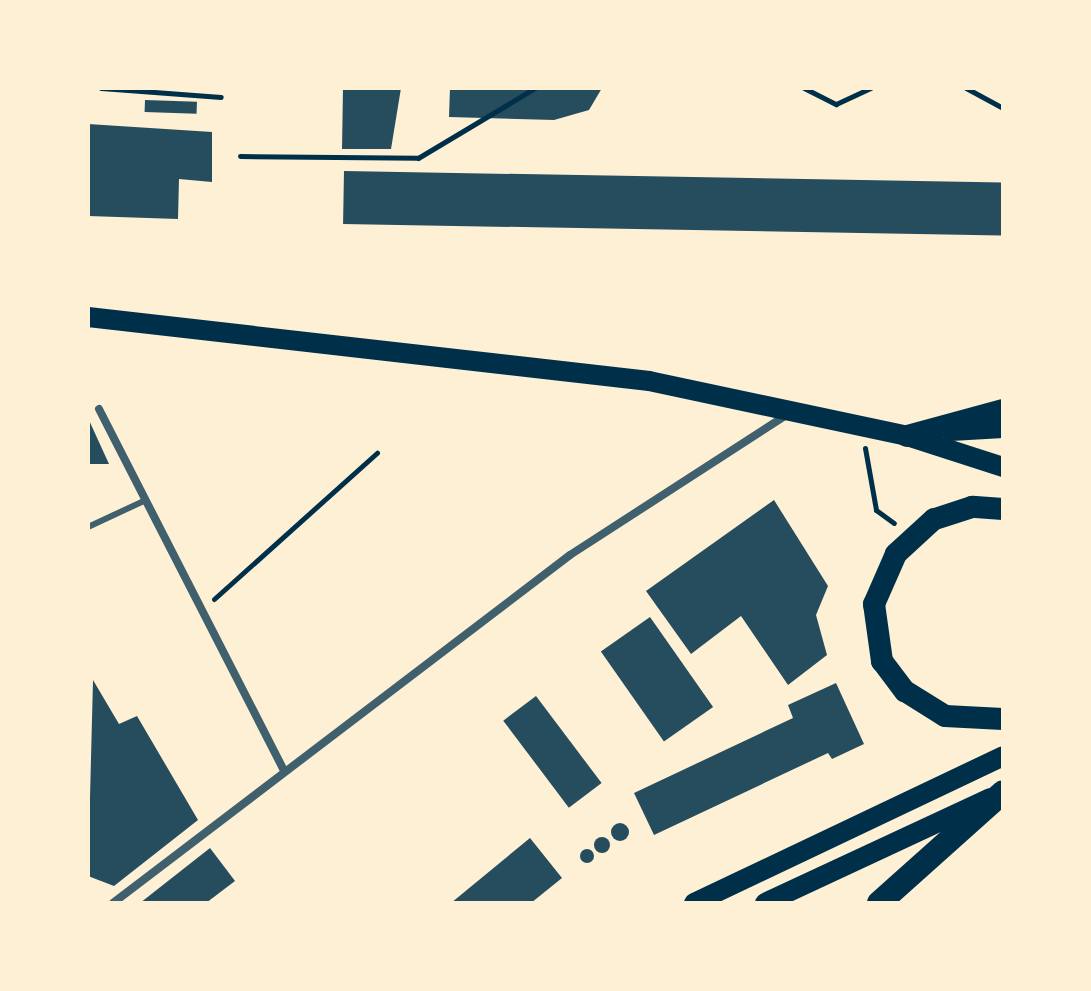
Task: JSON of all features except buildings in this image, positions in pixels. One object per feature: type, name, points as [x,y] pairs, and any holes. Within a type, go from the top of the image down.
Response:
[{"type":"highway","points":[[907,436],[1003,410]]},
{"type":"highway","points":[[1003,509],[947,515],[911,536],[874,604],[882,661],[905,691],[945,716],[1003,719]]},
{"type":"highway","points":[[879,903],[1000,794]]},
{"type":"main road","points":[[88,317],[618,377],[907,436],[1003,467]]},
{"type":"main road","points":[[907,436],[1003,428]]},
{"type":"main road","points":[[694,903],[1003,756]]},
{"type":"main road","points":[[765,903],[1000,794]]},
{"type":"street","points":[[99,409],[284,771]]},
{"type":"street","points":[[113,903],[570,555],[758,426],[790,413]]},
{"type":"lane","points":[[88,527],[146,500]]},
{"type":"path","points":[[101,88],[221,97]]},
{"type":"path","points":[[240,156],[418,158],[535,88]]},
{"type":"path","points":[[804,88],[836,104],[870,88]]},
{"type":"path","points":[[966,88],[1003,108]]},
{"type":"path","points":[[868,429],[863,462],[876,510],[911,536]]},
{"type":"path","points":[[201,610],[377,453]]}]
